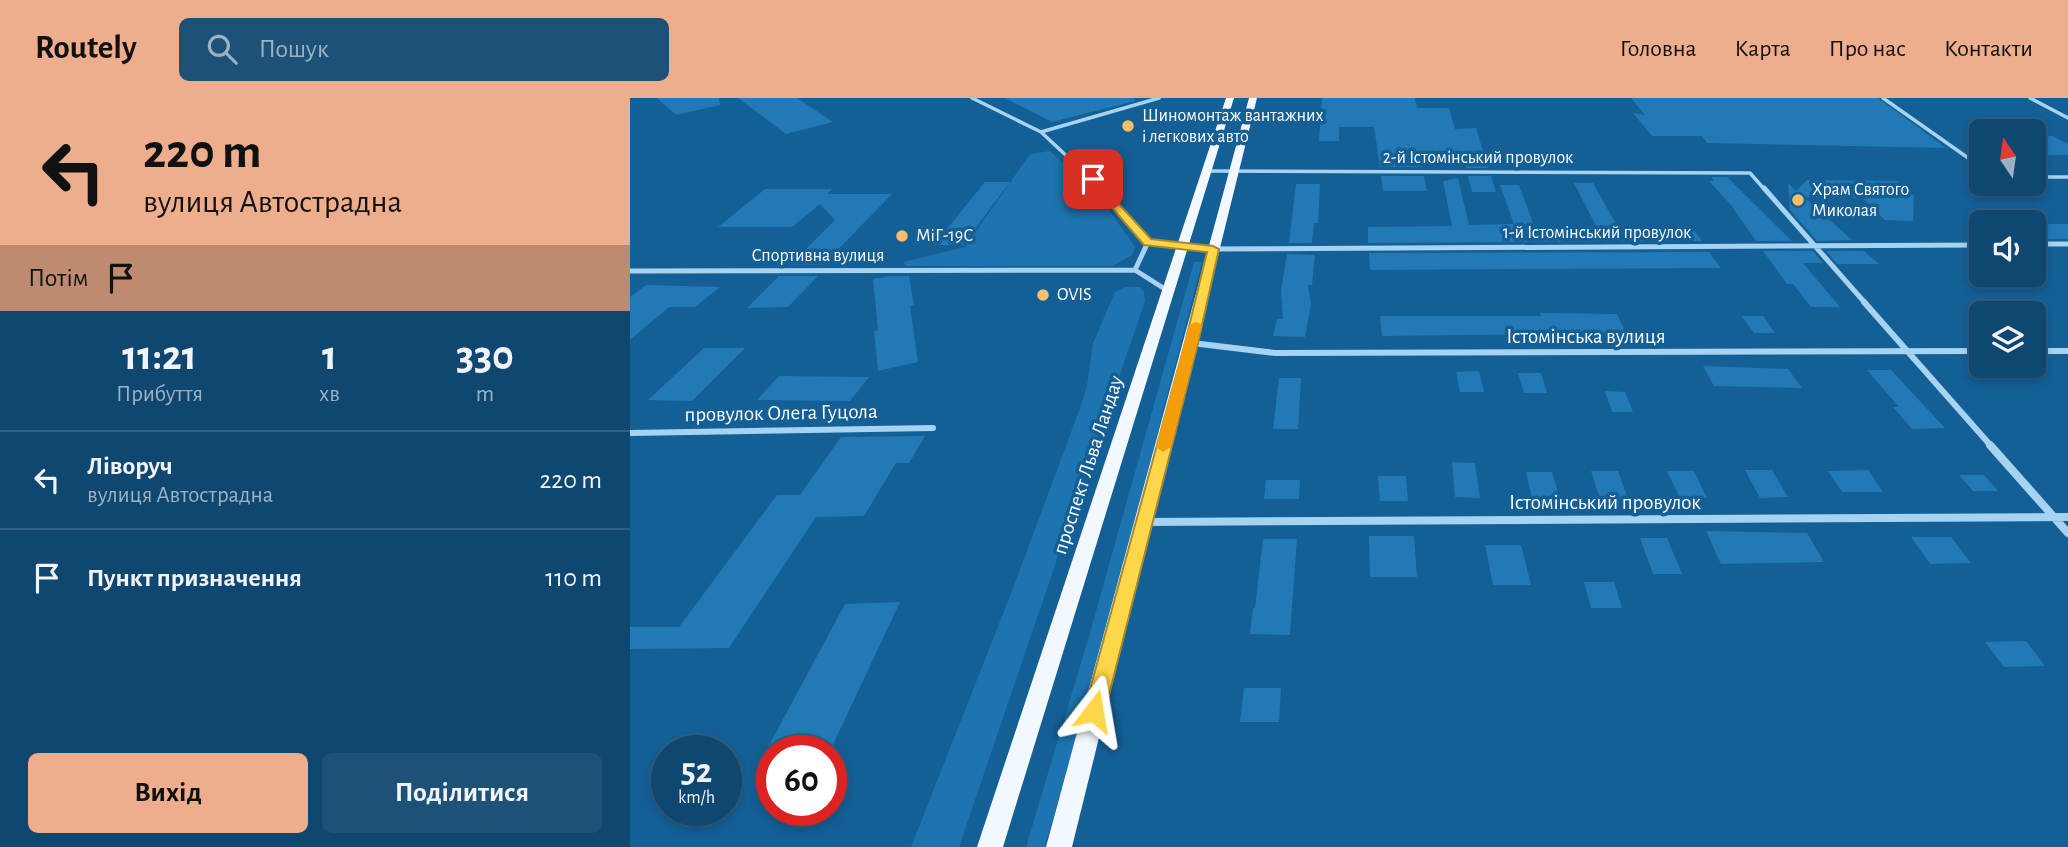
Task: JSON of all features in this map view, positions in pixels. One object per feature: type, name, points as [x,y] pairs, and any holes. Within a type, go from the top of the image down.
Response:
[{"type":"main road","name":"проспект Льва Ландау","points":[[990,847],[1230,98]]},
{"type":"main road","points":[[1059,847],[1192,343],[1213,249],[1253,98]]},
{"type":"street","points":[[972,98],[1041,132],[1093,179],[1147,242],[1135,270],[1168,291]]},
{"type":"street","points":[[1041,132],[1159,98]]},
{"type":"street","points":[[1883,98],[1969,159]]},
{"type":"street","points":[[2031,98],[2068,118]]},
{"type":"street","name":"2-й Істомінський провулок","points":[[1206,171],[1750,173],[1813,246]]},
{"type":"street","points":[[2046,177],[2068,177]]},
{"type":"street","name":"1-й Істомінський провулок","points":[[1147,242],[1213,249],[1969,245]]},
{"type":"street","points":[[2046,244],[2068,244]]},
{"type":"street","points":[[1813,246],[2068,533]]},
{"type":"street","name":"Спортивна вулиця","points":[[630,271],[1135,270]]},
{"type":"street","name":"Істомінська вулиця","points":[[1192,343],[1275,352],[1969,351]]},
{"type":"street","points":[[2046,351],[2068,351]]},
{"type":"street","name":"провулок Олега Гуцола","points":[[630,433],[933,428]]},
{"type":"street","name":"Істомінський провулок","points":[[1143,522],[2068,517]]},
{"type":"shaded area","points":[[1050,151],[1105,204],[1135,247],[1132,255],[1113,266],[906,266],[903,262],[965,247],[1030,154]]},
{"type":"shaded area","points":[[1194,262],[1202,262],[1104,638],[1045,847],[1026,847],[1089,636]]},
{"type":"shaded area","points":[[1126,287],[1140,287],[1145,301],[959,847],[911,847],[1012,591],[1080,408],[1087,386],[1093,343],[1115,292]]},
{"type":"building","points":[[657,98],[719,98],[720,105],[676,115]]},
{"type":"building","points":[[738,98],[797,98],[833,122],[786,134]]},
{"type":"building","points":[[1005,98],[1134,98],[1135,101],[1052,122]]},
{"type":"building","points":[[1322,98],[1415,98],[1417,108],[1449,108],[1455,129],[1476,128],[1488,168],[1466,168],[1463,158],[1420,158],[1422,167],[1380,167],[1374,127],[1339,127],[1339,141],[1319,141]]},
{"type":"building","points":[[1631,98],[1878,98],[1946,148],[1707,143],[1702,136],[1652,136],[1633,113],[1645,115]]},
{"type":"building","points":[[2046,136],[2053,136],[2068,144],[2068,155],[2046,155]]},
{"type":"building","points":[[1381,176],[1424,176],[1427,191],[1383,191]]},
{"type":"building","points":[[1468,176],[1491,176],[1496,192],[1472,192]]},
{"type":"building","points":[[1712,177],[1727,177],[1792,241],[1756,241],[1731,205],[1709,181],[1714,181]]},
{"type":"building","points":[[1458,178],[1469,225],[1514,224],[1500,185],[1519,185],[1534,226],[1596,226],[1574,183],[1593,183],[1617,226],[1692,228],[1702,241],[1368,243],[1368,227],[1452,226],[1443,181]]},
{"type":"building","points":[[1807,180],[1897,181],[1914,196],[1913,221],[1885,220],[1863,198],[1804,197],[1852,240],[1817,241],[1790,210],[1788,183],[1796,191]]},
{"type":"building","points":[[985,182],[1010,182],[963,245],[934,245]]},
{"type":"building","points":[[1296,184],[1320,184],[1318,223],[1314,223],[1312,243],[1289,243]]},
{"type":"building","points":[[765,189],[832,189],[827,194],[892,194],[823,265],[790,265],[835,220],[820,204],[792,227],[718,227]]},
{"type":"building","points":[[2046,224],[2068,224],[2068,239],[2046,239]]},
{"type":"building","points":[[1763,251],[1813,251],[1823,263],[1803,263],[1840,307],[1811,307],[1793,284],[1787,284]]},
{"type":"building","points":[[1826,251],[1864,251],[1879,264],[1837,264]]},
{"type":"building","points":[[1709,252],[1721,268],[1370,270],[1369,253]]},
{"type":"building","points":[[1287,254],[1315,255],[1312,285],[1308,285],[1311,304],[1305,337],[1273,336],[1277,319],[1283,319],[1281,291]]},
{"type":"building","points":[[779,276],[818,276],[788,307],[747,308]]},
{"type":"building","points":[[909,276],[914,305],[910,306],[918,362],[878,371],[874,331],[878,330],[873,279]]},
{"type":"building","points":[[646,285],[720,287],[695,307],[669,307],[630,340],[630,297]]},
{"type":"building","points":[[1540,313],[1617,314],[1626,333],[1382,336],[1380,316],[1541,316]]},
{"type":"building","points":[[1742,316],[1763,316],[1775,333],[1754,333]]},
{"type":"building","points":[[704,348],[745,348],[692,401],[648,400]]},
{"type":"building","points":[[1703,366],[1788,369],[1802,388],[1714,386]]},
{"type":"building","points":[[1867,370],[1891,370],[1945,428],[1912,429],[1893,407],[1899,407]]},
{"type":"building","points":[[1479,371],[1484,392],[1460,392],[1456,372]]},
{"type":"building","points":[[1518,373],[1541,373],[1547,393],[1524,393]]},
{"type":"building","points":[[779,376],[869,377],[850,401],[757,400]]},
{"type":"building","points":[[1279,378],[1301,378],[1298,429],[1273,429]]},
{"type":"building","points":[[1605,391],[1625,392],[1633,412],[1612,412]]},
{"type":"building","points":[[925,436],[909,463],[896,463],[864,516],[816,517],[729,648],[630,649],[630,627],[679,627],[777,495],[800,495],[841,437]]},
{"type":"building","points":[[1452,462],[1475,463],[1480,498],[1455,497]]},
{"type":"building","points":[[1745,470],[1772,470],[1788,497],[1760,498]]},
{"type":"building","points":[[1868,470],[1883,492],[1842,492],[1828,471]]},
{"type":"building","points":[[1591,471],[1618,471],[1628,499],[1600,499]]},
{"type":"building","points":[[1667,471],[1694,471],[1707,498],[1680,498]]},
{"type":"building","points":[[1526,472],[1552,472],[1560,499],[1532,499]]},
{"type":"building","points":[[1959,475],[1984,475],[1998,491],[1973,491]]},
{"type":"building","points":[[1378,476],[1406,476],[1408,501],[1380,501]]},
{"type":"building","points":[[1266,480],[1300,480],[1299,499],[1264,499]]},
{"type":"building","points":[[1706,531],[1807,533],[1824,562],[1721,564]]},
{"type":"building","points":[[1369,536],[1414,536],[1417,577],[1370,577]]},
{"type":"building","points":[[1911,537],[1951,537],[1971,563],[1930,564]]},
{"type":"building","points":[[1640,538],[1667,538],[1682,574],[1653,574]]},
{"type":"building","points":[[1263,539],[1297,539],[1290,635],[1250,634]]},
{"type":"building","points":[[1485,545],[1521,545],[1531,585],[1493,585]]},
{"type":"building","points":[[1584,582],[1614,582],[1622,608],[1591,608]]},
{"type":"building","points":[[900,602],[838,735],[775,735],[845,604]]},
{"type":"building","points":[[2026,641],[2045,666],[2004,667],[1985,642]]},
{"type":"building","points":[[1244,688],[1281,688],[1279,722],[1240,722]]},
{"type":"slow traffic","points":[[1163,447],[1196,325]]},
{"type":"place","name":"Шиномонтаж вантажних і легкових авто","points":[[1128,126]]},
{"type":"place","name":"Храм Святого Миколая","points":[[1798,200]]},
{"type":"place","name":"МіГ-19С","points":[[902,236]]},
{"type":"place","name":"OVIS","points":[[1043,295]]},
{"type":"route","points":[[1093,179],[1147,242],[1213,249],[1192,343],[1094,711]]}]
